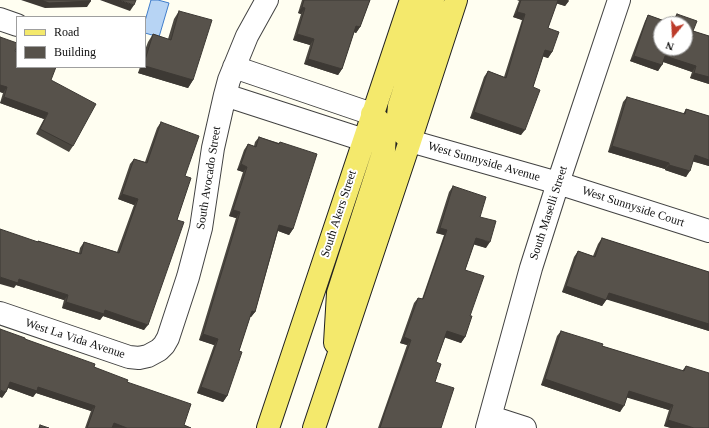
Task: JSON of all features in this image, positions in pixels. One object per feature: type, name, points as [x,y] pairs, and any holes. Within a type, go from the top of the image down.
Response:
[{"type":"main road","name":"South Akers Street","points":[[268,428],[411,0]]},
{"type":"main road","points":[[410,141],[401,131],[399,125],[399,106],[433,0]]},
{"type":"main road","points":[[314,428],[456,0]]},
{"type":"main road","points":[[333,372],[338,293],[384,150],[385,135],[381,123],[372,114]]},
{"type":"street","name":"South Avocado Street","points":[[152,354],[162,348],[168,338],[196,248],[201,228],[216,130],[234,67],[247,36],[267,0]]},
{"type":"street","name":"South Maselli Street","points":[[489,423],[531,268],[619,0]]},
{"type":"street","points":[[0,19],[16,25]]},
{"type":"street","points":[[234,67],[372,114]]},
{"type":"street","points":[[302,120],[311,93]]},
{"type":"street","points":[[225,95],[364,140]]},
{"type":"street","name":"West Sunnyside Avenue","points":[[410,141],[558,183]]},
{"type":"street","name":"West Sunnyside Court","points":[[558,183],[709,231]]},
{"type":"street","name":"West La Vida Avenue","points":[[0,313],[124,356],[139,358],[152,354]]},
{"type":"street","points":[[489,423],[525,428]]},
{"type":"water","points":[[151,0],[169,3],[159,37],[146,33],[146,18]]},
{"type":"building","points":[[41,0],[90,0],[91,1],[49,3]]},
{"type":"building","points":[[119,0],[136,0],[134,5]]},
{"type":"building","points":[[304,0],[370,0],[360,27],[356,26],[342,69],[308,59],[314,39],[297,34],[305,8],[302,7]]},
{"type":"building","points":[[521,0],[558,0],[548,28],[559,32],[552,52],[545,50],[533,87],[540,90],[525,130],[474,112],[488,71],[506,78],[525,14],[517,12]]},
{"type":"building","points":[[179,11],[212,20],[193,80],[146,66],[146,57],[153,34],[171,40]]},
{"type":"building","points":[[648,15],[653,17],[653,56],[665,56],[662,65],[634,56]]},
{"type":"building","points":[[693,20],[697,21],[693,31]]},
{"type":"building","points":[[693,31],[709,36],[709,77],[694,73],[696,66],[665,56],[693,56]]},
{"type":"building","points":[[0,37],[16,43],[16,68],[56,68],[51,80],[96,104],[73,146],[40,129],[48,113],[4,97],[7,87],[0,85]]},
{"type":"building","points":[[627,97],[685,114],[686,109],[709,116],[709,160],[695,155],[690,171],[669,165],[669,163],[612,146]]},
{"type":"building","points":[[161,122],[199,136],[185,176],[191,178],[177,220],[184,222],[148,325],[105,310],[104,314],[66,302],[68,295],[19,279],[18,283],[0,277],[0,229],[38,242],[81,254],[84,242],[119,253],[138,199],[122,194],[134,159],[147,163]]},
{"type":"building","points":[[259,137],[317,154],[293,229],[279,225],[255,312],[252,311],[239,351],[242,352],[227,396],[201,387],[218,339],[203,334],[240,212],[233,210],[247,167],[241,164],[248,144],[256,147]]},
{"type":"building","points":[[453,186],[486,197],[480,217],[496,221],[490,242],[476,238],[465,270],[484,276],[470,316],[472,316],[465,337],[447,331],[436,362],[441,364],[435,382],[454,388],[441,428],[380,428],[411,340],[404,337],[418,298],[423,299],[447,230],[440,228]]},
{"type":"building","points":[[602,238],[709,272],[709,324],[609,293],[606,300],[566,286],[578,251],[595,257]]},
{"type":"building","points":[[0,329],[95,364],[94,367],[128,380],[127,382],[191,404],[184,425],[191,428],[127,428],[114,423],[112,428],[87,428],[95,406],[38,387],[37,391],[10,382],[6,392],[0,390]]},
{"type":"building","points":[[561,331],[603,344],[602,346],[684,371],[686,366],[709,373],[709,428],[694,428],[668,420],[673,405],[629,391],[624,406],[545,379]]},
{"type":"building","points":[[40,425],[49,428],[39,428]]}]
